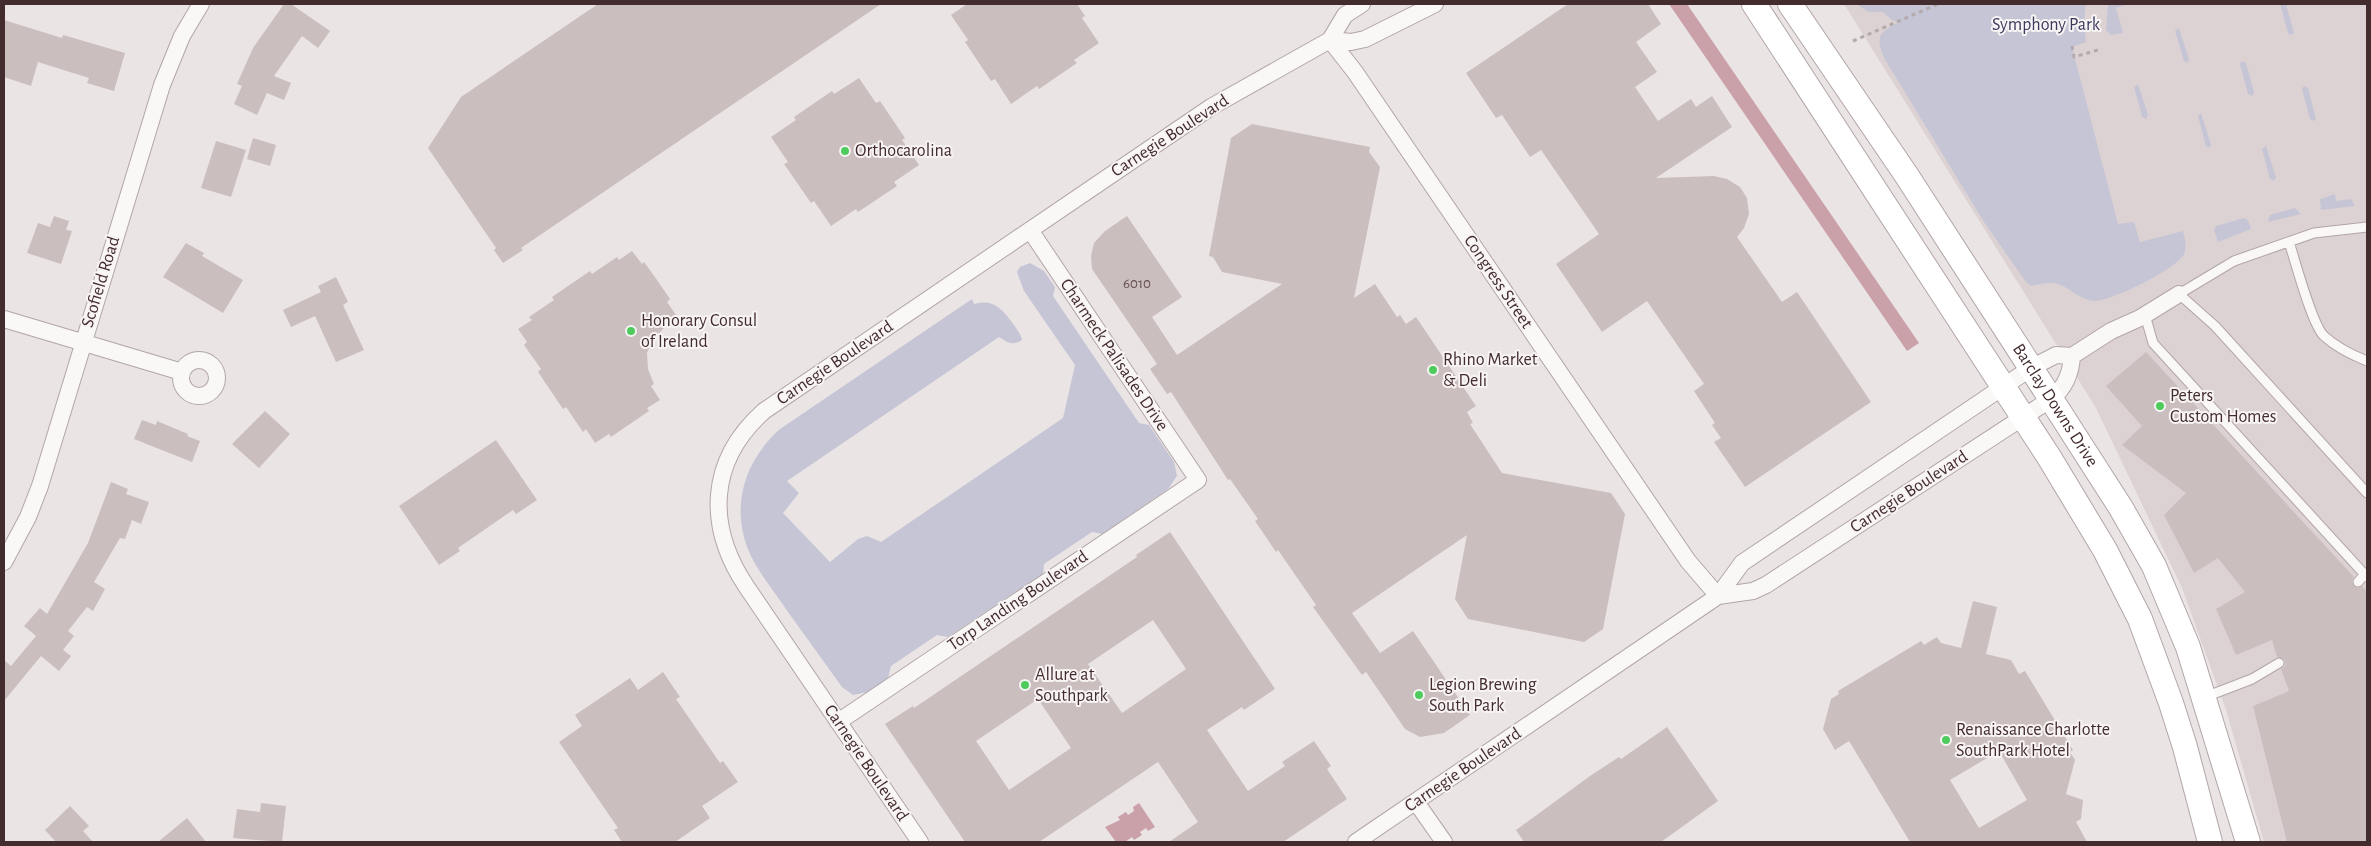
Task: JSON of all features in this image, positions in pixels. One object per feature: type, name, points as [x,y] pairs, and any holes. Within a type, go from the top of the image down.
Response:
[{"type":"street","name":"Carnegie Boulevard","points":[[920,842],[746,586],[727,554],[720,530],[718,504],[721,479],[729,456],[746,428],[764,412],[1211,107],[1330,40],[1345,15],[1362,4]]},
{"type":"street","points":[[1330,40],[1351,42],[1365,39],[1435,4]]},
{"type":"street","name":"Barclay Downs Drive","points":[[1754,4],[2089,521],[2140,619],[2185,747],[2210,842]]},
{"type":"street","name":"Barclay Downs Drive","points":[[1790,4],[1907,176],[2121,508],[2154,566],[2188,647],[2248,842]]},
{"type":"street","name":"Scofield Road","points":[[4,562],[21,533],[34,504],[162,85],[193,6]]},
{"type":"street","name":"Congress Street","points":[[1330,40],[1355,72],[1688,561],[1718,596]]},
{"type":"street","name":"Charmeck Palisades Drive","points":[[1030,230],[1198,480]]},
{"type":"street","name":"Carnegie Boulevard","points":[[1356,842],[1718,596],[1732,574],[1747,560],[2002,386],[2056,355],[2072,356],[2110,331],[2144,315],[2179,294]]},
{"type":"street","points":[[4,319],[182,372]]},
{"type":"street","name":"Carnegie Boulevard","points":[[1718,596],[1759,588],[2051,399],[2061,390],[2068,377],[2072,356]]},
{"type":"street","name":"Torp Landing Boulevard","points":[[838,722],[1198,480]]},
{"type":"street","points":[[1416,802],[1444,842]]},
{"type":"lane","points":[[2367,227],[2314,234],[2234,261],[2179,294],[2216,326],[2367,493]]},
{"type":"lane","points":[[2289,242],[2306,296],[2322,335],[2351,355],[2367,361]]},
{"type":"lane","points":[[2144,315],[2153,343],[2366,576],[2358,582]]},
{"type":"lane","points":[[2204,697],[2252,679],[2279,662]]},
{"type":"path","points":[[1854,41],[1938,4]]},
{"type":"path","points":[[2072,46],[2074,57],[2101,50]]},
{"type":"shaded area","points":[[1669,4],[1687,4],[1919,343],[1907,351]]},
{"type":"shaded area","points":[[1844,4],[2367,4],[2367,842],[2264,842],[2226,710],[2182,588],[2096,408]]},
{"type":"shaded area","points":[[1139,803],[1155,827],[1148,831],[1146,828],[1140,832],[1142,835],[1134,840],[1132,837],[1125,842],[1116,842],[1105,827],[1120,820],[1118,817],[1126,812],[1128,815],[1134,811],[1133,807]]},
{"type":"green space","name":"Symphony Park","points":[[1856,4],[2086,4],[2084,21],[2086,42],[2072,47],[2118,224],[2134,222],[2140,242],[2183,231],[2186,245],[2184,254],[2170,268],[2144,283],[2096,301],[2085,299],[2054,283],[2031,286],[2026,282],[1984,222],[1884,58],[1880,44],[1881,36],[1883,32],[1899,22],[1892,20],[1883,12],[1869,12]]},
{"type":"green space","points":[[2108,4],[2129,4],[2116,8],[2123,33],[2111,35],[2106,30]]},
{"type":"green space","points":[[2280,4],[2286,4],[2294,33],[2291,35],[2288,33]]},
{"type":"green space","points":[[2179,28],[2189,59],[2187,63],[2184,61],[2175,31]]},
{"type":"green space","points":[[2242,61],[2246,63],[2254,92],[2252,96],[2248,94],[2240,64]]},
{"type":"green space","points":[[2138,84],[2148,115],[2146,119],[2142,117],[2134,87]]},
{"type":"green space","points":[[2304,86],[2308,88],[2316,119],[2314,121],[2310,119],[2302,89]]},
{"type":"green space","points":[[2201,113],[2211,145],[2209,148],[2206,146],[2198,116]]},
{"type":"green space","points":[[2266,146],[2276,177],[2274,181],[2270,179],[2262,149]]},
{"type":"green space","points":[[2335,194],[2336,201],[2351,199],[2355,206],[2321,210],[2320,199]]},
{"type":"green space","points":[[2295,208],[2301,214],[2268,222],[2270,215]]},
{"type":"green space","points":[[2244,218],[2248,220],[2251,229],[2218,242],[2214,230],[2216,226]]},
{"type":"green space","points":[[1030,263],[1044,271],[1055,287],[1053,296],[1139,423],[1149,425],[1174,462],[1177,476],[1168,489],[1102,534],[1092,532],[1044,564],[1043,574],[948,637],[937,635],[891,666],[888,678],[868,692],[853,695],[842,687],[751,556],[742,531],[741,514],[741,498],[750,468],[768,441],[780,429],[972,299],[974,304],[993,304],[1002,310],[1020,334],[1022,340],[1010,343],[999,337],[787,481],[799,493],[783,513],[830,562],[858,539],[867,536],[881,542],[1063,418],[1075,365],[1024,291],[1017,272],[1020,267]]},
{"type":"building","points":[[284,4],[291,4],[330,31],[318,48],[302,36],[274,76],[291,83],[284,100],[267,93],[257,115],[234,104],[242,86],[237,84],[253,48]]},
{"type":"building","points":[[598,4],[881,4],[521,248],[523,250],[503,263],[494,250],[496,248],[428,148],[461,97]]},
{"type":"building","points":[[967,4],[1077,4],[1085,16],[1082,18],[1099,43],[1074,60],[1077,63],[1039,89],[1037,86],[1011,104],[995,79],[991,81],[965,42],[968,40],[951,15]]},
{"type":"building","points":[[1568,4],[1648,4],[1661,24],[1636,42],[1657,72],[1635,87],[1658,121],[1691,99],[1696,107],[1712,96],[1732,127],[1656,178],[1714,176],[1727,179],[1740,187],[1747,198],[1749,214],[1744,228],[1737,237],[1782,302],[1797,292],[1871,402],[1745,487],[1714,442],[1721,438],[1712,425],[1715,423],[1694,391],[1704,384],[1647,301],[1602,332],[1556,264],[1599,234],[1541,150],[1530,157],[1502,115],[1496,118],[1466,73]]},
{"type":"building","points":[[4,20],[62,38],[63,35],[125,53],[114,91],[87,83],[89,78],[38,62],[31,86],[4,77]]},
{"type":"building","name":"Orthocarolina","points":[[859,78],[876,103],[880,101],[905,138],[902,140],[919,165],[894,182],[897,186],[858,212],[856,209],[831,226],[814,201],[811,203],[784,164],[788,162],[771,137],[796,120],[794,117],[832,91],[834,94]]},
{"type":"building","points":[[1252,124],[1370,147],[1369,152],[1380,167],[1354,298],[1375,284],[1397,317],[1400,315],[1406,324],[1416,317],[1476,406],[1467,412],[1473,423],[1470,424],[1502,473],[1611,493],[1625,514],[1603,629],[1584,642],[1468,619],[1455,599],[1467,535],[1352,613],[1380,653],[1413,631],[1470,715],[1444,733],[1420,737],[1405,729],[1366,672],[1362,675],[1313,607],[1316,605],[1278,550],[1276,552],[1255,521],[1258,519],[1230,479],[1228,480],[1171,392],[1167,394],[1150,369],[1157,364],[1092,269],[1091,256],[1094,243],[1105,231],[1127,216],[1182,297],[1152,317],[1177,355],[1282,284],[1222,272],[1213,257],[1209,256],[1231,138]]},
{"type":"building","points":[[253,138],[276,145],[270,166],[247,159]]},
{"type":"building","points":[[216,141],[246,150],[231,197],[201,188]]},
{"type":"building","points":[[54,216],[69,221],[66,230],[72,231],[61,264],[27,253],[38,223],[50,227]]},
{"type":"building","points":[[186,243],[204,253],[202,256],[243,280],[223,313],[163,277]]},
{"type":"building","points":[[632,251],[642,264],[644,262],[657,280],[670,299],[667,302],[676,315],[663,324],[665,327],[654,338],[647,353],[648,369],[654,384],[651,386],[660,400],[647,408],[649,411],[611,437],[609,434],[595,443],[586,429],[583,432],[566,407],[563,409],[538,372],[541,369],[524,345],[527,342],[518,329],[532,320],[529,317],[554,300],[552,297],[590,271],[592,274],[617,257],[619,260]]},
{"type":"building","points":[[336,277],[348,302],[343,305],[364,350],[336,362],[315,316],[291,327],[283,310],[321,292],[318,286]]},
{"type":"building","points":[[2146,352],[2354,577],[2352,581],[2354,586],[2357,588],[2362,586],[2367,592],[2367,842],[2287,842],[2253,706],[2289,691],[2281,669],[2285,666],[2285,660],[2277,657],[2272,640],[2236,655],[2216,609],[2245,592],[2218,558],[2194,573],[2164,515],[2186,493],[2122,445],[2142,426],[2106,386]]},
{"type":"building","points":[[265,411],[290,434],[259,468],[232,444]]},
{"type":"building","points":[[142,420],[156,425],[157,421],[200,441],[192,462],[134,439]]},
{"type":"building","points":[[496,440],[537,500],[516,514],[513,510],[458,548],[460,551],[439,565],[399,506]]},
{"type":"building","points":[[111,482],[128,489],[126,494],[149,502],[141,524],[132,520],[125,539],[120,538],[94,582],[105,589],[93,611],[87,607],[68,631],[74,636],[63,650],[71,656],[59,671],[41,656],[4,701],[4,660],[11,666],[36,636],[24,626],[40,608],[47,614],[88,543]]},
{"type":"building","name":"Allure at Southpark","points":[[1170,532],[1275,689],[1244,710],[1242,707],[1207,730],[1248,791],[1285,766],[1282,762],[1314,741],[1331,766],[1327,769],[1347,799],[1283,842],[1169,842],[1198,822],[1158,762],[1039,842],[965,842],[885,724],[913,706],[914,708],[1137,557],[1136,555]],"holes":[[[1153,620],[1186,669],[1122,713],[1088,664]],[[1038,699],[1071,748],[1009,790],[976,741]]]},
{"type":"building","name":"Renaissance Charlotte SouthPark Hotel","points":[[1973,601],[1997,607],[1986,654],[2011,660],[2019,674],[2025,671],[2073,750],[2070,752],[2075,760],[2066,794],[2083,800],[2081,819],[2076,822],[2087,842],[1910,842],[1849,741],[1835,750],[1823,729],[1831,699],[1839,694],[1838,691],[1921,641],[1924,645],[1937,637],[1941,643],[1961,648]],"holes":[[[1999,751],[2027,800],[1979,828],[1950,780]]]},
{"type":"building","points":[[663,672],[680,697],[676,699],[720,763],[723,761],[738,782],[702,806],[710,818],[675,842],[622,842],[614,830],[618,828],[559,742],[582,726],[575,715],[630,678],[638,690]]},
{"type":"building","points":[[1667,727],[1718,801],[1661,842],[1524,842],[1516,830],[1590,776],[1619,757],[1621,759]]},
{"type":"building","points":[[261,803],[286,806],[282,842],[233,838],[237,809],[260,812]]},
{"type":"building","points":[[70,806],[89,826],[83,831],[93,842],[56,842],[45,830]]},
{"type":"building","points":[[187,818],[206,842],[158,842]]},
{"type":"place","name":"Orthocarolina","points":[[845,151]]},
{"type":"place","name":"Honorary Consul of Ireland","points":[[631,331]]},
{"type":"place","name":"Rhino Market & Deli","points":[[1433,370]]},
{"type":"place","name":"Peters Custom Homes","points":[[2160,406]]},
{"type":"place","name":"Allure at Southpark","points":[[1025,685]]},
{"type":"place","name":"Legion Brewing South Park","points":[[1419,695]]},
{"type":"place","name":"Renaissance Charlotte SouthPark Hotel","points":[[1946,740]]}]
